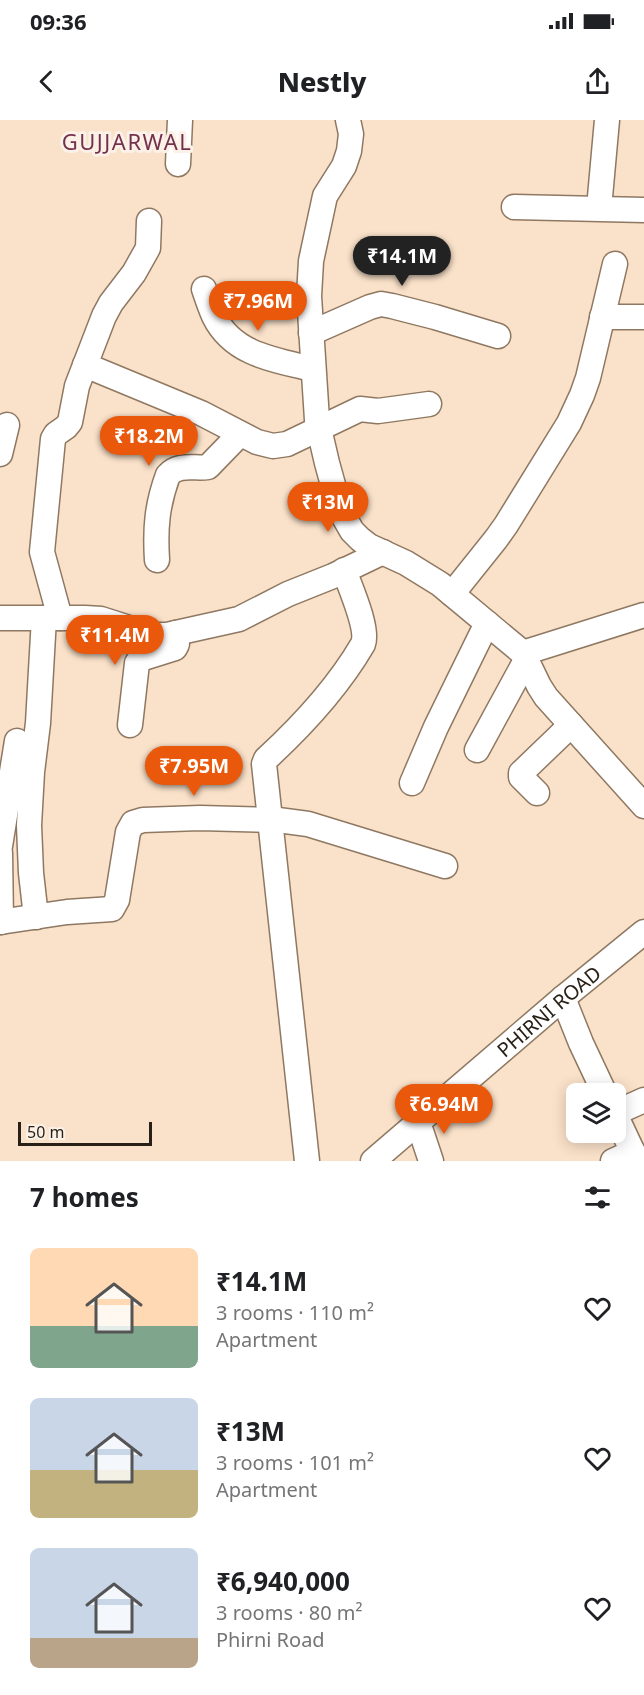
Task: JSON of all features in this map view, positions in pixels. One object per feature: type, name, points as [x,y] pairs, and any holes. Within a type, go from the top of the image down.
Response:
[{"type":"street","points":[[178,164],[180,120]]},
{"type":"street","points":[[348,120],[351,134],[349,151],[344,166],[325,196],[311,261],[309,296],[318,429],[340,510],[352,531],[360,539],[440,584],[524,656],[546,697],[644,806]]},
{"type":"street","points":[[599,208],[608,120]]},
{"type":"street","points":[[514,207],[644,210]]},
{"type":"street","points":[[36,917],[29,825],[32,772],[52,618],[42,547],[49,492],[52,441],[56,434],[70,422],[77,386],[94,339],[111,303],[134,273],[148,248],[149,221]]},
{"type":"street","points":[[452,594],[496,539],[569,423],[588,378],[615,264]]},
{"type":"street","points":[[204,289],[214,317],[238,345],[261,357],[313,369]]},
{"type":"street","points":[[310,333],[381,304],[498,336]]},
{"type":"street","points":[[602,317],[644,317]]},
{"type":"street","points":[[85,365],[201,413],[240,435],[266,445],[280,446],[360,409],[378,411],[429,404]]},
{"type":"street","points":[[0,454],[7,425]]},
{"type":"street","points":[[157,560],[155,535],[157,510],[168,475],[181,467],[210,466],[240,435]]},
{"type":"street","points":[[0,618],[101,619],[159,636],[239,619],[282,597],[383,552]]},
{"type":"street","points":[[307,1161],[264,768],[265,762],[333,687],[360,650],[365,639],[364,628],[344,570]]},
{"type":"street","points":[[477,750],[524,656],[644,615]]},
{"type":"street","points":[[412,783],[436,727],[487,623]]},
{"type":"street","points":[[130,725],[136,663],[140,659],[175,648],[176,633]]},
{"type":"street","points":[[537,793],[521,777],[522,772],[572,725]]},
{"type":"street","points":[[0,846],[16,741]]},
{"type":"street","points":[[0,853],[1,922],[68,912],[109,910],[114,907],[128,832],[130,826],[137,821],[200,818],[289,821],[308,824],[445,866]]},
{"type":"street","name":"PHIRNI ROAD","points":[[374,1161],[563,998],[644,932]]},
{"type":"street","points":[[563,998],[600,1083]]},
{"type":"street","points":[[626,1109],[644,1100]]},
{"type":"street","points":[[418,1122],[431,1161]]},
{"type":"street","points":[[626,1142],[633,1159]]},
{"type":"district","name":"GUJJARWAL","points":[[127,141]]}]
